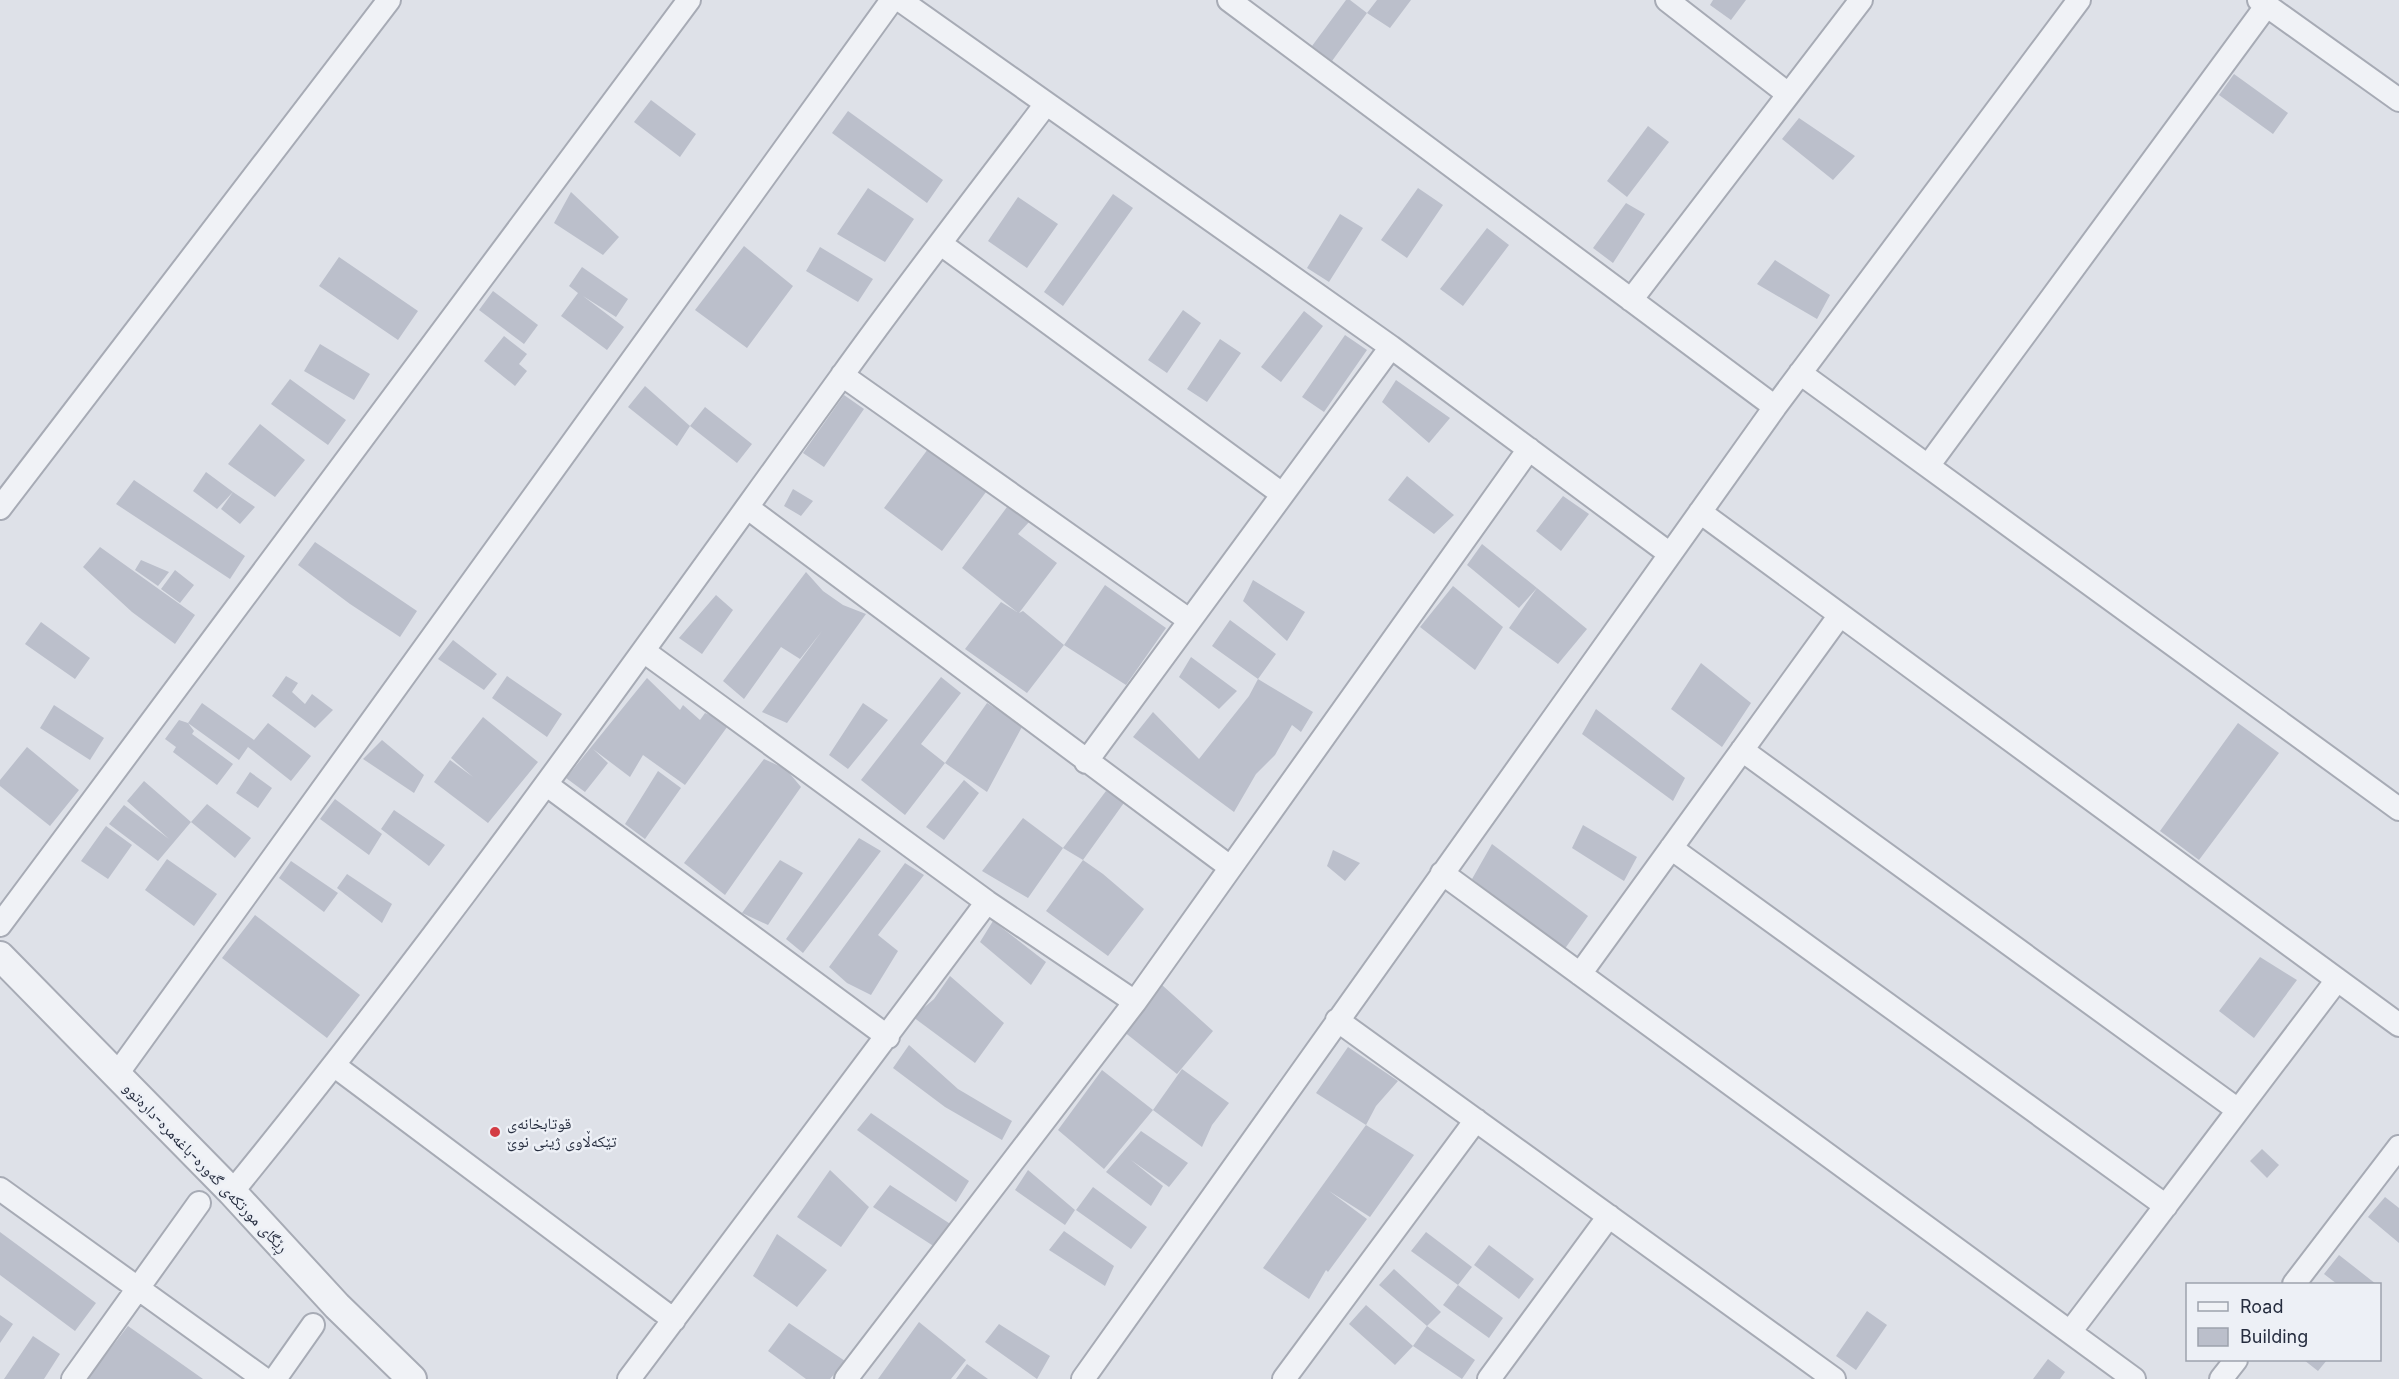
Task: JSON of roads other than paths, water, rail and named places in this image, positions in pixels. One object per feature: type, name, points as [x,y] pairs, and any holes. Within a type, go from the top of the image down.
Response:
[{"type":"street","points":[[0,508],[389,0]]},
{"type":"street","points":[[0,926],[689,0]]},
{"type":"street","points":[[117,1074],[892,0]]},
{"type":"street","points":[[900,0],[1391,347],[1670,554]]},
{"type":"street","points":[[1229,0],[1775,407]]},
{"type":"street","points":[[1667,0],[1788,94]]},
{"type":"street","points":[[1631,300],[1861,0]]},
{"type":"street","points":[[1083,1379],[1775,407],[2079,0]]},
{"type":"street","points":[[1928,466],[2263,3],[2399,100]]},
{"type":"street","points":[[232,1192],[335,1066],[548,785],[842,375],[1046,104]]},
{"type":"street","points":[[941,244],[1282,494]]},
{"type":"street","points":[[1086,762],[1391,347]]},
{"type":"street","points":[[1800,373],[2399,809]]},
{"type":"street","points":[[842,375],[1189,620]]},
{"type":"street","points":[[846,1379],[1135,1002],[1529,449]]},
{"type":"street","points":[[748,508],[1086,762],[1230,867]]},
{"type":"street","points":[[1700,512],[2399,1025]]},
{"type":"street","points":[[1580,974],[1840,615]]},
{"type":"street","points":[[645,652],[987,902],[1135,1002]]},
{"type":"street","points":[[1742,750],[2238,1110]]},
{"type":"street","points":[[548,785],[888,1037]]},
{"type":"street","points":[[1671,848],[2166,1206]]},
{"type":"street","points":[[1442,873],[2134,1379]]},
{"type":"street","points":[[628,1379],[888,1037],[987,902]]},
{"type":"street","name":"ڕێگای مورتکەی گەورە-باغەمرە-دارەتوو","points":[[0,956],[232,1192],[337,1306],[412,1379]]},
{"type":"street","points":[[2070,1332],[2337,980]]},
{"type":"street","points":[[1337,1020],[1834,1379]]},
{"type":"street","points":[[335,1066],[674,1320]]},
{"type":"street","points":[[1284,1379],[1476,1120]]},
{"type":"street","points":[[2295,1283],[2399,1147]]},
{"type":"street","points":[[0,1189],[264,1379]]},
{"type":"street","points":[[73,1379],[200,1203]]},
{"type":"street","points":[[1489,1379],[1609,1216]]},
{"type":"street","points":[[275,1379],[313,1325]]},
{"type":"street","points":[[2221,1379],[2234,1361]]},
{"type":"place","name":"قوتابخانەی تێکەڵاوی ژینی نوێ","points":[[495,1132]]}]
